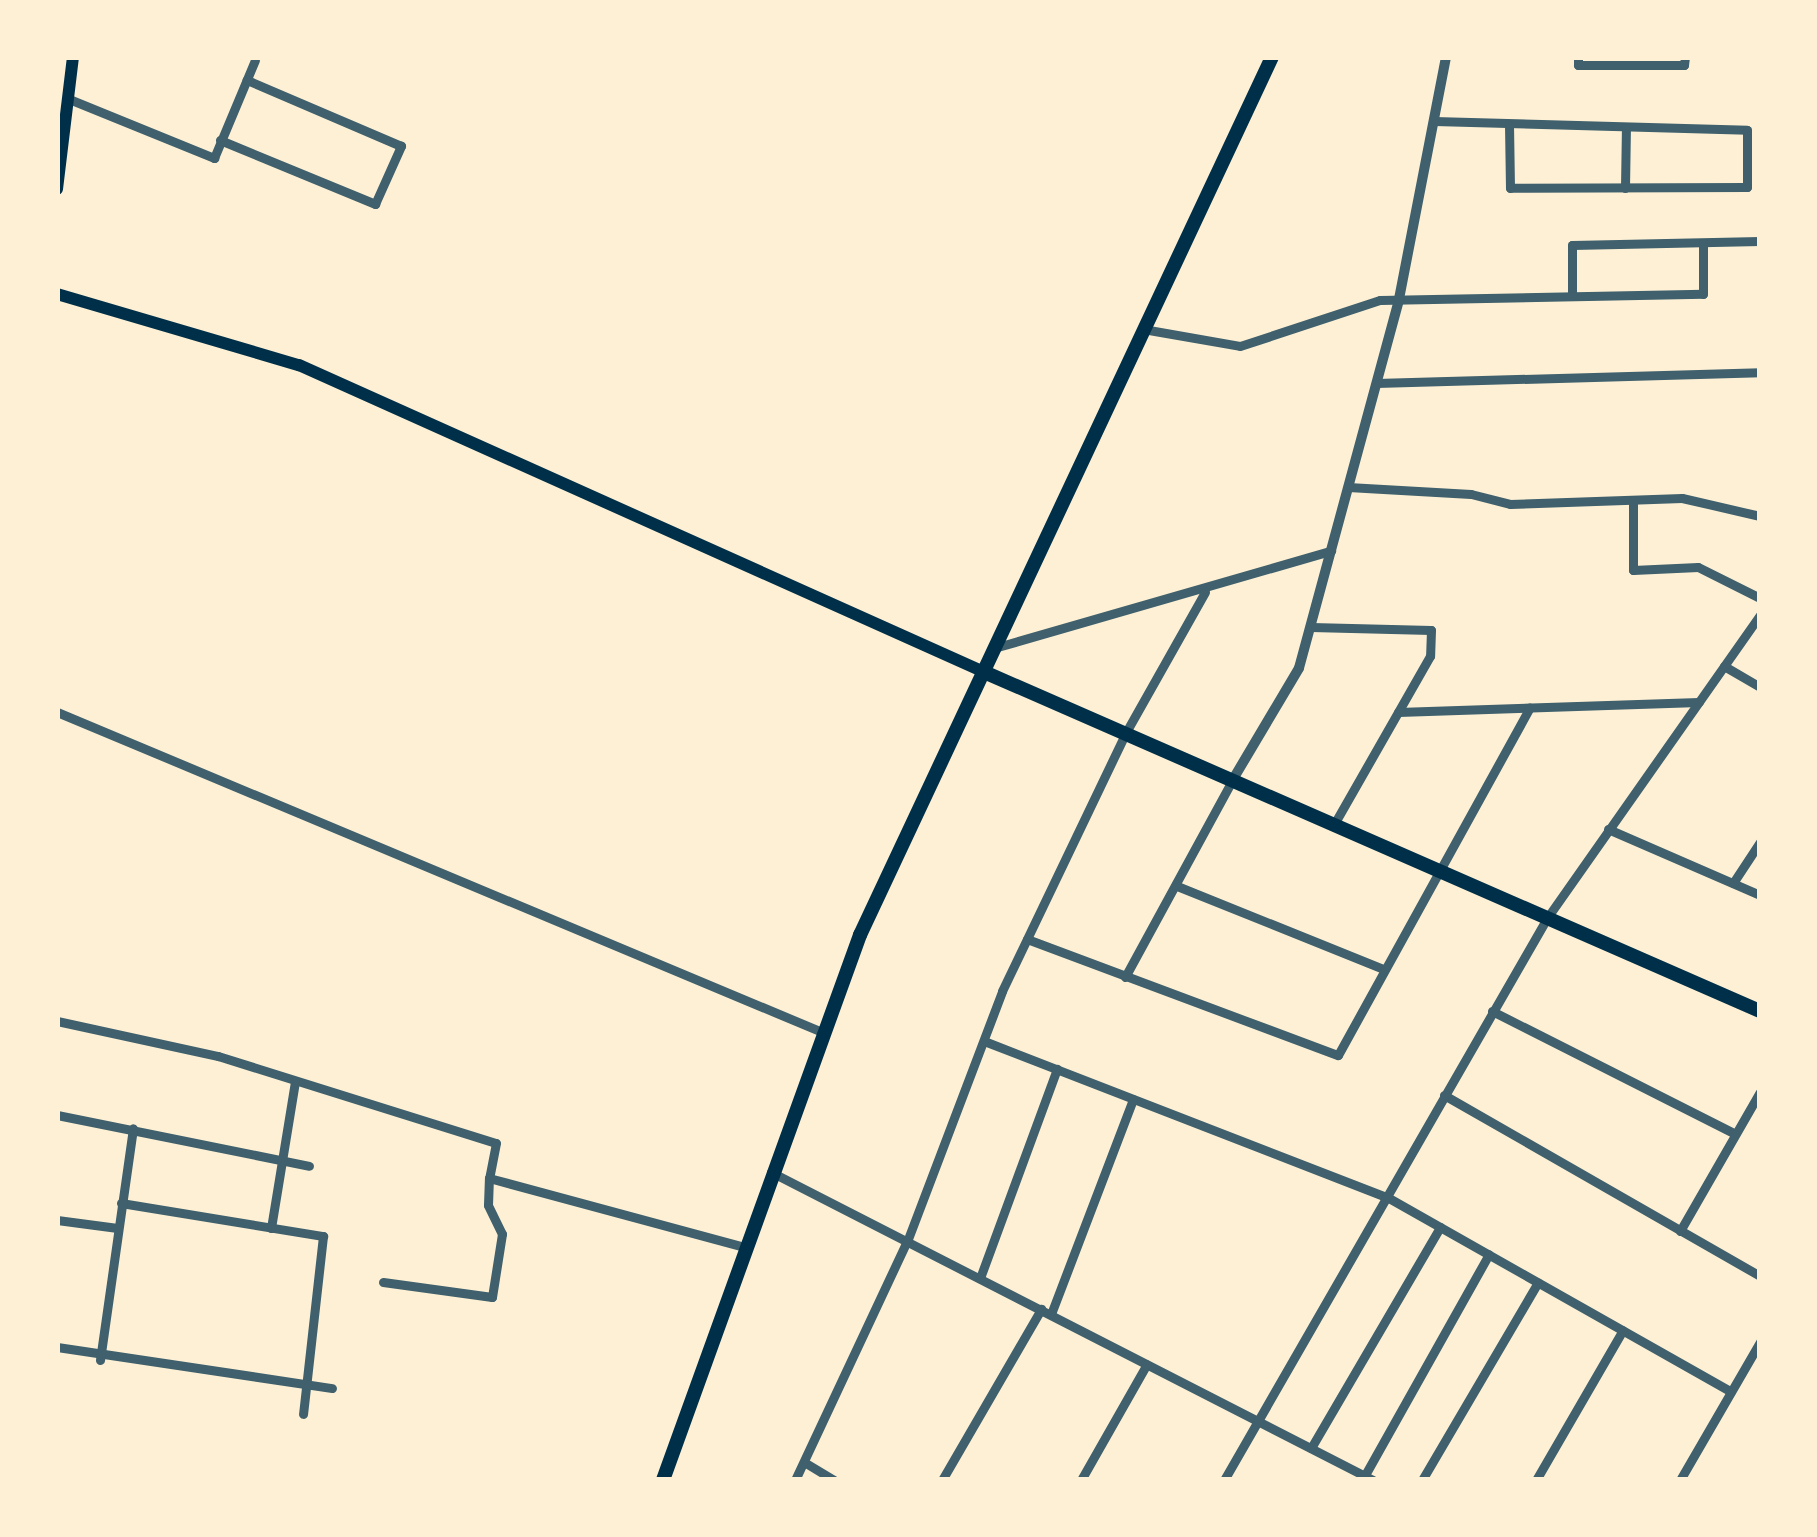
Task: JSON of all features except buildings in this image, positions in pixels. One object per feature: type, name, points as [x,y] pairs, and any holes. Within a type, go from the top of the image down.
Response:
[{"type":"main road","points":[[57,189],[73,57]]},
{"type":"main road","points":[[663,1480],[822,1032],[994,648],[1272,57]]},
{"type":"main road","points":[[57,294],[298,365],[1232,782],[1760,1011]]},
{"type":"street","points":[[1125,977],[1299,668],[1399,299],[1447,57]]},
{"type":"street","points":[[1578,57],[1578,65],[1684,65],[1685,57]]},
{"type":"street","points":[[69,98],[214,158],[255,60]]},
{"type":"street","points":[[220,140],[375,204],[401,146],[247,80]]},
{"type":"street","points":[[1434,122],[1760,130]]},
{"type":"street","points":[[1509,124],[1510,188],[1747,187],[1747,130]]},
{"type":"street","points":[[1625,188],[1626,128]]},
{"type":"street","points":[[1572,295],[1572,245],[1760,241]]},
{"type":"street","points":[[1143,329],[1240,346],[1399,299],[1703,293],[1702,243]]},
{"type":"street","points":[[1376,382],[1760,372]]},
{"type":"street","points":[[1348,487],[1471,494],[1510,504],[1682,498],[1760,516]]},
{"type":"street","points":[[1633,500],[1633,570],[1698,567],[1728,577],[1739,594],[1760,598]]},
{"type":"street","points":[[994,648],[1204,592],[1331,551]]},
{"type":"street","points":[[795,1480],[908,1239],[1027,939],[1125,734],[1204,592]]},
{"type":"street","points":[[1223,1480],[1547,918],[1760,615]]},
{"type":"street","points":[[1311,627],[1431,630],[1430,656],[1333,826]]},
{"type":"street","points":[[1724,666],[1760,687]]},
{"type":"street","points":[[1398,712],[1699,702]]},
{"type":"street","points":[[1027,939],[1338,1055],[1530,707]]},
{"type":"street","points":[[57,712],[822,1032]]},
{"type":"street","points":[[1608,830],[1760,895]]},
{"type":"street","points":[[1733,883],[1760,842]]},
{"type":"street","points":[[1177,886],[1383,970]]},
{"type":"street","points":[[1492,1011],[1735,1134]]},
{"type":"street","points":[[57,1021],[295,1081],[496,1143],[488,1205],[502,1234],[492,1297],[383,1282]]},
{"type":"street","points":[[984,1041],[1387,1197],[1731,1392]]},
{"type":"street","points":[[980,1278],[1057,1069]]},
{"type":"street","points":[[272,1228],[295,1081]]},
{"type":"street","points":[[1680,1231],[1760,1092]]},
{"type":"street","points":[[1444,1095],[1760,1276]]},
{"type":"street","points":[[943,1480],[1047,1311],[1133,1099]]},
{"type":"street","points":[[57,1114],[309,1166]]},
{"type":"street","points":[[100,1360],[133,1128]]},
{"type":"street","points":[[771,1172],[1369,1478],[1489,1254]]},
{"type":"street","points":[[489,1178],[745,1247]]},
{"type":"street","points":[[121,1203],[323,1236],[303,1414]]},
{"type":"street","points":[[57,1220],[117,1228]]},
{"type":"street","points":[[1310,1448],[1440,1226]]},
{"type":"street","points":[[1422,1480],[1538,1282]]},
{"type":"street","points":[[1536,1480],[1623,1330]]},
{"type":"street","points":[[1680,1480],[1760,1342]]},
{"type":"street","points":[[57,1347],[100,1360],[332,1388]]},
{"type":"street","points":[[1081,1480],[1147,1364]]},
{"type":"street","points":[[804,1462],[834,1480]]},
{"type":"street","points":[[1340,1480],[1348,1467]]}]
